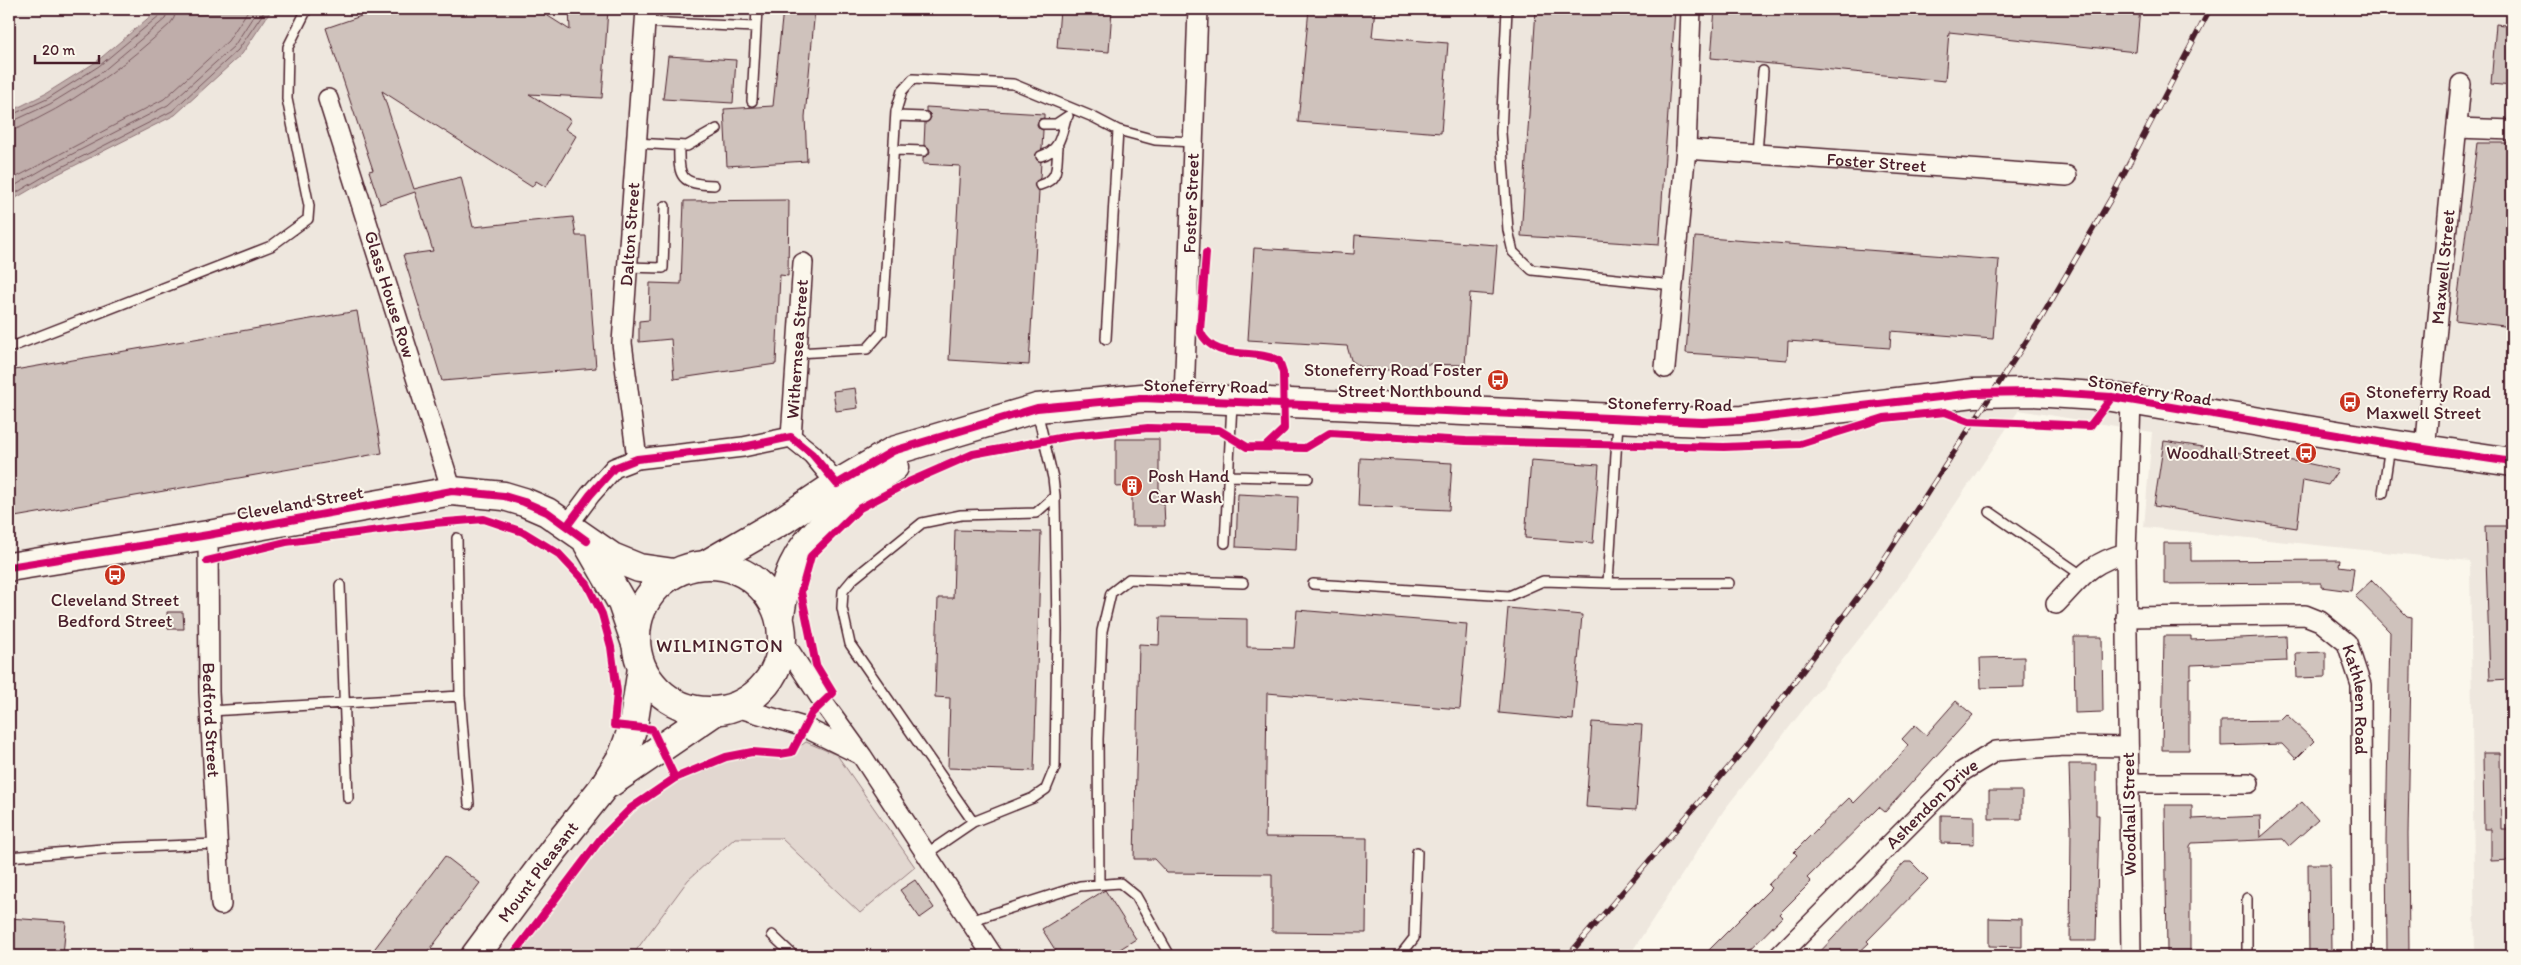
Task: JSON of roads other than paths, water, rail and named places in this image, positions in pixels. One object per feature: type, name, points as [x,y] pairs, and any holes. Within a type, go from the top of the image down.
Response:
[{"type":"main road","name":"Stoneferry Road","points":[[706,564],[783,520],[893,450],[1037,408],[1142,398],[1232,400],[1702,422],[1742,420],[1974,393],[2077,394],[2131,401],[2425,450],[2512,462]]},
{"type":"main road","name":"Stoneferry Road","points":[[781,628],[785,585],[796,558],[818,530],[880,476],[951,433]]},
{"type":"main road","name":"Cleveland Street","points":[[9,568],[208,536],[452,491],[504,496],[524,502],[547,512],[612,557],[639,568],[674,573]]},
{"type":"main road","name":"Cleveland Street","points":[[577,534],[622,603],[636,641]]},
{"type":"main road","points":[[602,789],[725,709],[754,696],[769,681],[779,662],[781,628],[769,594],[752,577],[730,567],[706,564],[690,566],[674,573],[657,585],[645,602],[638,621],[636,641],[642,668],[654,687],[671,701],[692,710],[725,709]]},
{"type":"main road","points":[[602,789],[623,755],[633,728],[642,668]]},
{"type":"main road","name":"Mount Pleasant","points":[[475,956],[556,847],[602,789]]},
{"type":"street","name":"Foster Street","points":[[1184,398],[1198,9]]},
{"type":"street","points":[[1665,368],[1686,149],[1691,9]]},
{"type":"street","name":"Dalton Street","points":[[636,459],[622,343],[645,15]]},
{"type":"street","name":"Maxwell Street","points":[[2425,450],[2461,84]]},
{"type":"street","name":"Glass House Row","points":[[328,99],[452,491]]},
{"type":"street","points":[[2457,128],[2512,130]]},
{"type":"street","name":"Foster Street","points":[[1686,149],[2067,176]]},
{"type":"street","name":"Withernsea Street","points":[[791,437],[803,263]]},
{"type":"street","name":"Woodhall Street","points":[[2131,401],[2126,553],[2131,956]]},
{"type":"street","points":[[577,534],[590,495],[614,468],[636,459],[743,447],[791,437],[812,454],[837,484]]},
{"type":"street","name":"Bedford Street","points":[[208,536],[210,711],[216,844],[221,905]]},
{"type":"street","points":[[2056,604],[2094,565],[2106,558],[2126,553]]},
{"type":"street","name":"Kathleen Road","points":[[2126,617],[2305,615],[2320,621],[2347,644],[2361,685],[2362,956]]},
{"type":"street","points":[[781,628],[823,702],[862,756],[994,956]]},
{"type":"street","points":[[725,709],[804,727],[862,756]]},
{"type":"street","name":"Ashendon Drive","points":[[1779,956],[1963,771],[1996,751],[2065,746],[2128,747]]},
{"type":"street","points":[[2129,783],[2249,783]]},
{"type":"lane","points":[[9,348],[271,246],[308,219],[309,206],[287,99],[288,47],[307,9]]},
{"type":"lane","points":[[752,101],[757,9]]},
{"type":"lane","points":[[1507,9],[1501,133],[1508,230],[1513,252],[1532,270],[1673,285]]},
{"type":"lane","points":[[645,15],[755,28]]},
{"type":"lane","points":[[1757,154],[1763,71]]},
{"type":"lane","points":[[797,354],[867,349],[882,332],[896,116],[902,91],[913,79],[1013,84],[1118,130],[1155,140],[1193,142]]},
{"type":"lane","points":[[1040,185],[1050,182],[1055,176],[1058,145],[1066,118],[1071,109]]},
{"type":"lane","points":[[896,116],[925,118]]},
{"type":"lane","points":[[1043,124],[1056,124],[1066,118]]},
{"type":"lane","points":[[636,143],[679,146],[692,143],[717,129]]},
{"type":"lane","points":[[1106,339],[1118,130]]},
{"type":"lane","points":[[1041,156],[1052,154],[1058,145]]},
{"type":"lane","points":[[679,146],[678,169],[683,178],[694,185],[714,185]]},
{"type":"lane","points":[[894,150],[924,151]]},
{"type":"lane","points":[[626,267],[663,268],[665,206]]},
{"type":"lane","points":[[1225,543],[1232,400]]},
{"type":"lane","points":[[926,854],[974,822],[1033,798],[1046,788],[1055,767],[1057,630],[1054,496],[1053,478],[1037,408]]},
{"type":"lane","points":[[1608,582],[1618,419]]},
{"type":"lane","points":[[2383,492],[2390,444]]},
{"type":"lane","points":[[1229,476],[1308,478]]},
{"type":"lane","points":[[974,822],[850,644],[842,608],[843,591],[853,579],[922,523],[961,515],[1036,513],[1054,496]]},
{"type":"lane","points":[[1990,512],[2083,576]]},
{"type":"lane","points":[[457,538],[460,696],[469,804]]},
{"type":"lane","points":[[1099,883],[1098,739],[1102,641],[1111,593],[1129,579],[1243,583]]},
{"type":"lane","points":[[1314,584],[1509,596],[1542,581],[1729,583]]},
{"type":"lane","points":[[340,585],[348,798]]},
{"type":"lane","points":[[210,711],[460,696]]},
{"type":"lane","points":[[9,857],[114,848],[216,844]]},
{"type":"lane","points":[[1400,956],[1414,938],[1418,852]]},
{"type":"lane","points":[[970,921],[1080,886],[1099,883],[1120,883],[1136,896],[1170,956]]},
{"type":"lane","points":[[2247,898],[2247,956]]},
{"type":"lane","points":[[772,935],[794,956]]},
{"type":"water","points":[[159,9],[272,9],[242,54],[175,115],[52,177],[9,202],[9,112],[45,94],[96,62]]},
{"type":"railway","points":[[1568,956],[1746,747],[1872,578],[2040,320],[2110,200],[2210,9]]},
{"type":"place","name":"Stoneferry Road Foster Street Northbound","points":[[1498,380]]},
{"type":"place","name":"Stoneferry Road Maxwell Street","points":[[2350,402]]},
{"type":"place","name":"Woodhall Street","points":[[2306,453]]},
{"type":"place","name":"Posh Hand Car Wash","points":[[1132,486]]},
{"type":"place","name":"Cleveland Street Bedford Street","points":[[115,575]]},
{"type":"district","name":"WILMINGTON","points":[[720,645]]}]
